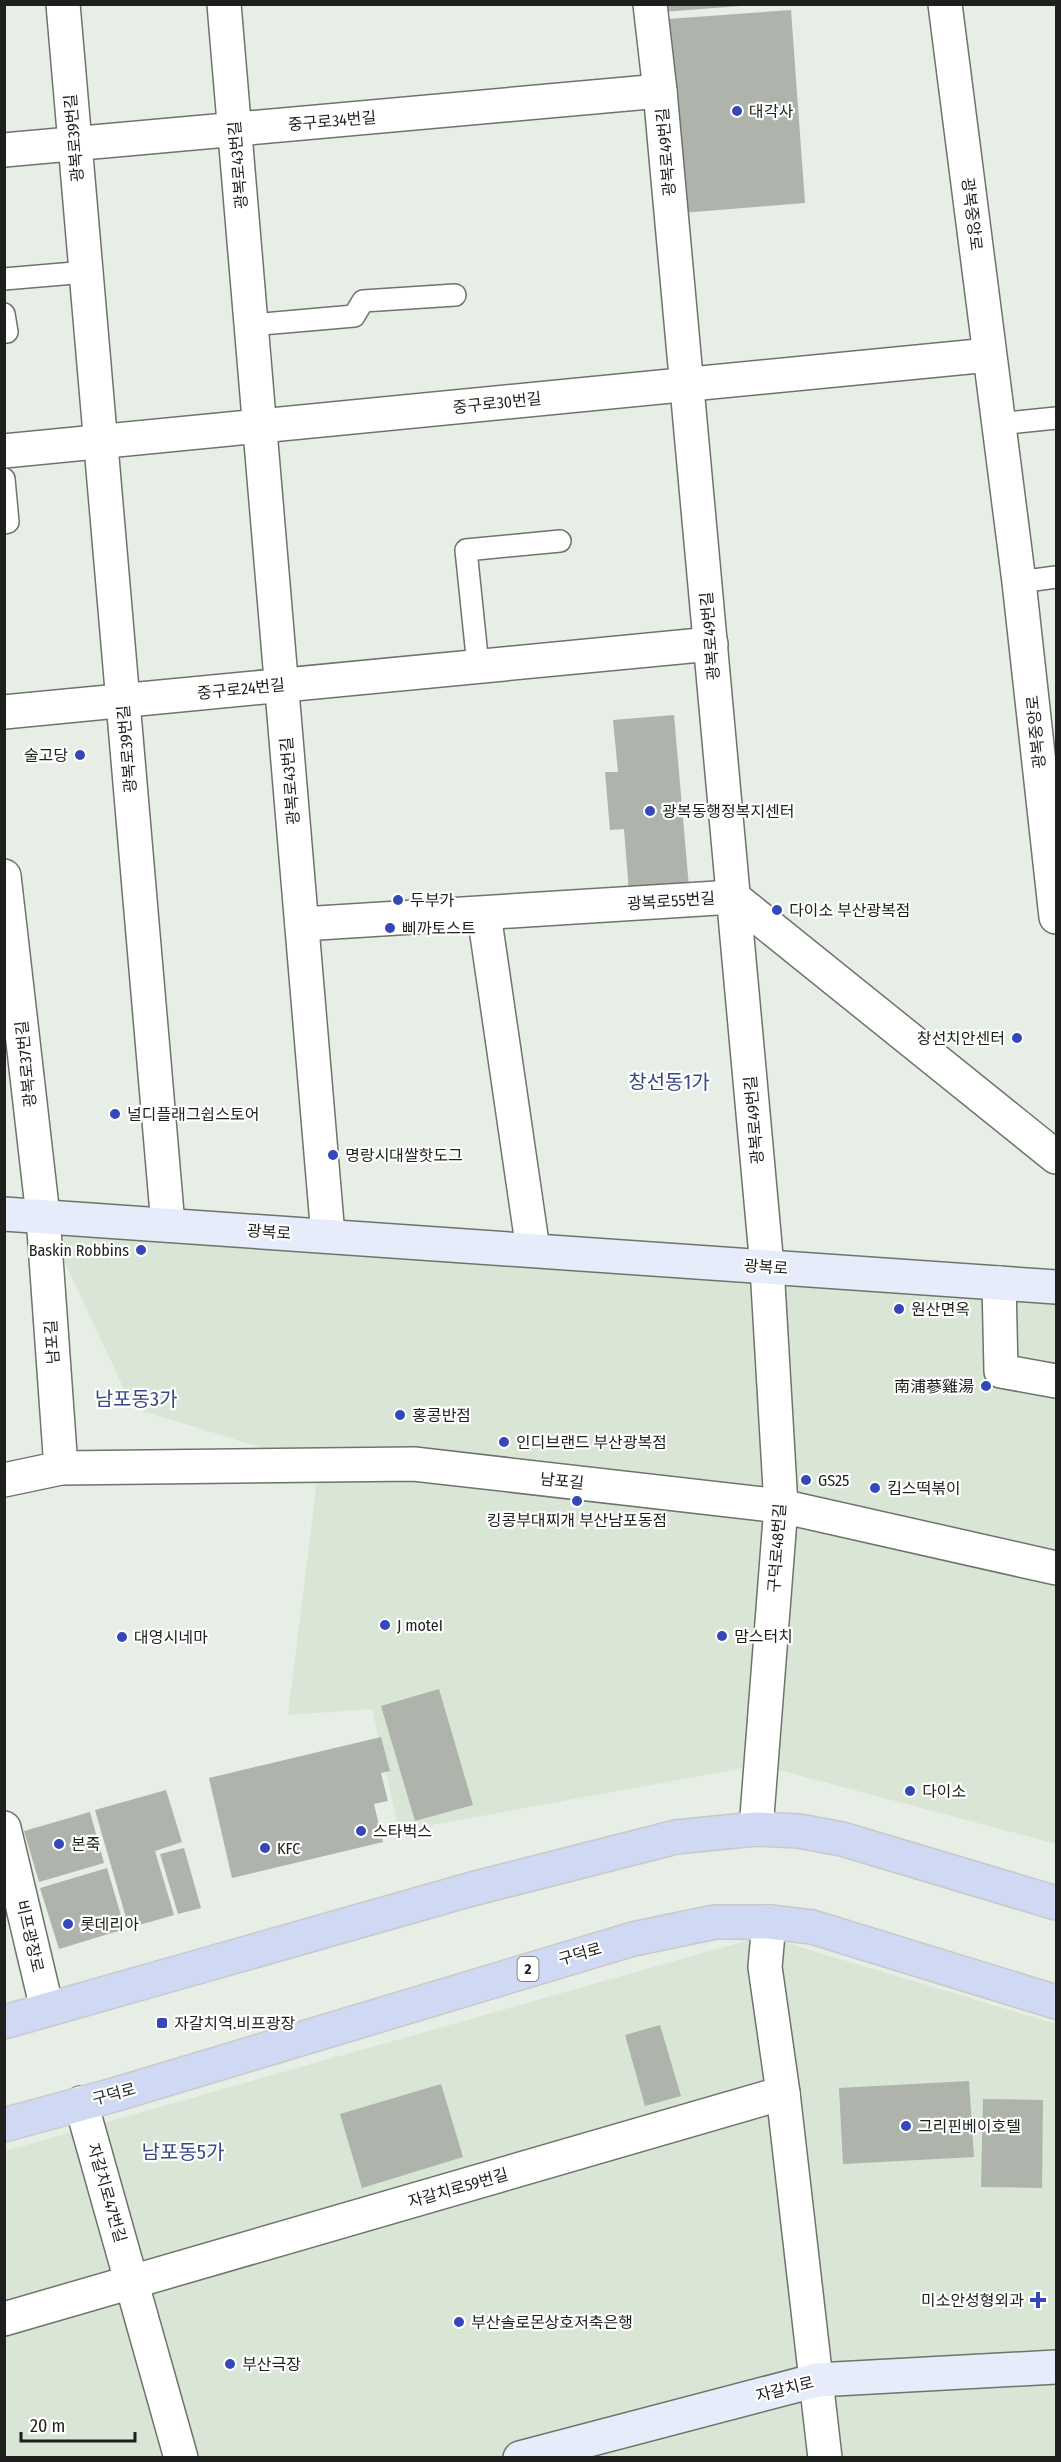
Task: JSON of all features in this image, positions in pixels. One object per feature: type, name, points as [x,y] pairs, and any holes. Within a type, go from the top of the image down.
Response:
[{"type":"main road","name":"광복로","points":[[4,1214],[999,1283],[1055,1284]]},
{"type":"main road","points":[[4,2022],[606,1854],[676,1837],[756,1829],[799,1831],[842,1839],[1056,1903]]},
{"type":"main road","name":"구덕로","points":[[4,2125],[633,1939],[715,1922],[769,1922],[812,1928],[1056,2002]]},
{"type":"main road","name":"자갈치로","points":[[520,2457],[817,2380],[1056,2367]]},
{"type":"street","name":"광복로39번길","points":[[63,4],[168,1225]]},
{"type":"street","name":"광복로43번길","points":[[224,4],[328,1236]]},
{"type":"street","name":"광복로49번길","points":[[650,4],[660,91],[767,1267]]},
{"type":"street","name":"광복중앙로","points":[[945,4],[1019,582],[1056,917]]},
{"type":"street","name":"중구로34번길","points":[[4,150],[660,91]]},
{"type":"street","name":"중구로30번길","points":[[4,451],[989,355]]},
{"type":"street","name":"중구로24번길","points":[[4,712],[711,644]]},
{"type":"street","name":"광복로37번길","points":[[4,876],[43,1216]]},
{"type":"street","name":"광복로55번길","points":[[302,924],[734,897],[1056,1157]]},
{"type":"street","points":[[484,914],[533,1251]]},
{"type":"street","name":"남포길","points":[[43,1216],[61,1468]]},
{"type":"street","name":"구덕로48번길","points":[[756,1829],[781,1506],[767,1267]]},
{"type":"street","points":[[999,1283],[1000,1371],[1056,1380]]},
{"type":"street","name":"남포길","points":[[4,1480],[61,1468],[414,1464],[781,1506],[1056,1568]]},
{"type":"street","name":"비프광장로","points":[[4,1828],[47,2009]]},
{"type":"street","points":[[769,1922],[765,1967],[783,2093],[825,2457]]},
{"type":"street","name":"자갈치로59번길","points":[[133,2282],[783,2093]]},
{"type":"street","name":"자갈치로47번길","points":[[81,2103],[181,2457]]},
{"type":"street","points":[[4,2319],[133,2282]]},
{"type":"lane","points":[[4,279],[86,272]]},
{"type":"lane","points":[[252,325],[354,316],[363,301],[455,295]]},
{"type":"lane","points":[[998,424],[1056,418]]},
{"type":"lane","points":[[4,479],[8,522],[4,523]]},
{"type":"lane","points":[[478,666],[466,550],[560,541]]},
{"type":"lane","points":[[1019,582],[1056,577]]},
{"type":"shaded area","points":[[43,1216],[1056,1287],[1056,1844],[760,1765],[399,1831],[372,1709],[288,1715],[319,1465],[133,1408]]},
{"type":"shaded area","points":[[763,1936],[1056,2024],[1056,2457],[5,2458],[5,2151]]},
{"type":"building","points":[[662,4],[740,4],[740,6],[663,12]]},
{"type":"building","name":"대각사","points":[[791,10],[805,203],[682,213],[668,19]]},
{"type":"building","points":[[674,715],[689,887],[629,892],[624,829],[610,830],[605,772],[618,772],[613,720]]},
{"type":"building","points":[[439,1689],[473,1805],[415,1821],[381,1706]]},
{"type":"building","points":[[381,1737],[390,1771],[381,1773],[388,1801],[374,1804],[383,1842],[232,1878],[209,1778]]},
{"type":"building","points":[[166,1790],[182,1842],[155,1851],[174,1915],[129,1928],[95,1810]]},
{"type":"building","points":[[90,1812],[104,1863],[39,1882],[24,1831]]},
{"type":"building","points":[[184,1848],[201,1908],[178,1914],[160,1854]]},
{"type":"building","points":[[107,1868],[125,1929],[59,1949],[40,1888]]},
{"type":"building","points":[[660,2025],[681,2096],[645,2106],[625,2035]]},
{"type":"building","points":[[969,2081],[974,2157],[843,2164],[839,2088]]},
{"type":"building","points":[[441,2084],[463,2157],[362,2188],[340,2114]]},
{"type":"building","points":[[983,2099],[1043,2100],[1042,2188],[981,2187]]},
{"type":"place","name":"대각사","points":[[737,111]]},
{"type":"place","name":"술고당","points":[[80,755]]},
{"type":"place","name":"광복동행정복지센터","points":[[650,811]]},
{"type":"place","name":"두부가","points":[[398,900]]},
{"type":"place","name":"다이소 부산광복점","points":[[777,910]]},
{"type":"place","name":"삐까토스트","points":[[390,928]]},
{"type":"place","name":"창선치안센터","points":[[1017,1038]]},
{"type":"place","name":"널디플래그쉽스토어","points":[[115,1114]]},
{"type":"place","name":"명랑시대쌀핫도그","points":[[333,1155]]},
{"type":"place","name":"Baskin Robbins","points":[[141,1250]]},
{"type":"place","name":"원산면옥","points":[[899,1309]]},
{"type":"place","name":"南浦蔘雞湯","points":[[986,1386]]},
{"type":"place","name":"홍콩반점","points":[[400,1415]]},
{"type":"place","name":"인디브랜드 부산광복점","points":[[504,1442]]},
{"type":"place","name":"GS25","points":[[806,1480]]},
{"type":"place","name":"킴스떡볶이","points":[[875,1488]]},
{"type":"place","name":"킹콩부대찌개 부산남포동점","points":[[577,1501]]},
{"type":"place","name":"J moteI","points":[[385,1625]]},
{"type":"place","name":"맘스터치","points":[[722,1636]]},
{"type":"place","name":"대영시네마","points":[[122,1637]]},
{"type":"place","name":"다이소","points":[[910,1791]]},
{"type":"place","name":"스타벅스","points":[[361,1831]]},
{"type":"place","name":"본죽","points":[[59,1844]]},
{"type":"place","name":"KFC","points":[[265,1848]]},
{"type":"place","name":"롯데리아","points":[[68,1924]]},
{"type":"place","name":"자갈치역.비프광장","points":[[162,2023]]},
{"type":"place","name":"그리핀베이호텔","points":[[906,2126]]},
{"type":"place","name":"미소안성형외과","points":[[1038,2300]]},
{"type":"place","name":"부산솔로몬상호저축은행","points":[[459,2322]]},
{"type":"place","name":"부산극장","points":[[230,2364]]},
{"type":"district","name":"창선동1가","points":[[669,1082]]},
{"type":"district","name":"남포동3가","points":[[136,1399]]},
{"type":"district","name":"남포동5가","points":[[183,2152]]}]
